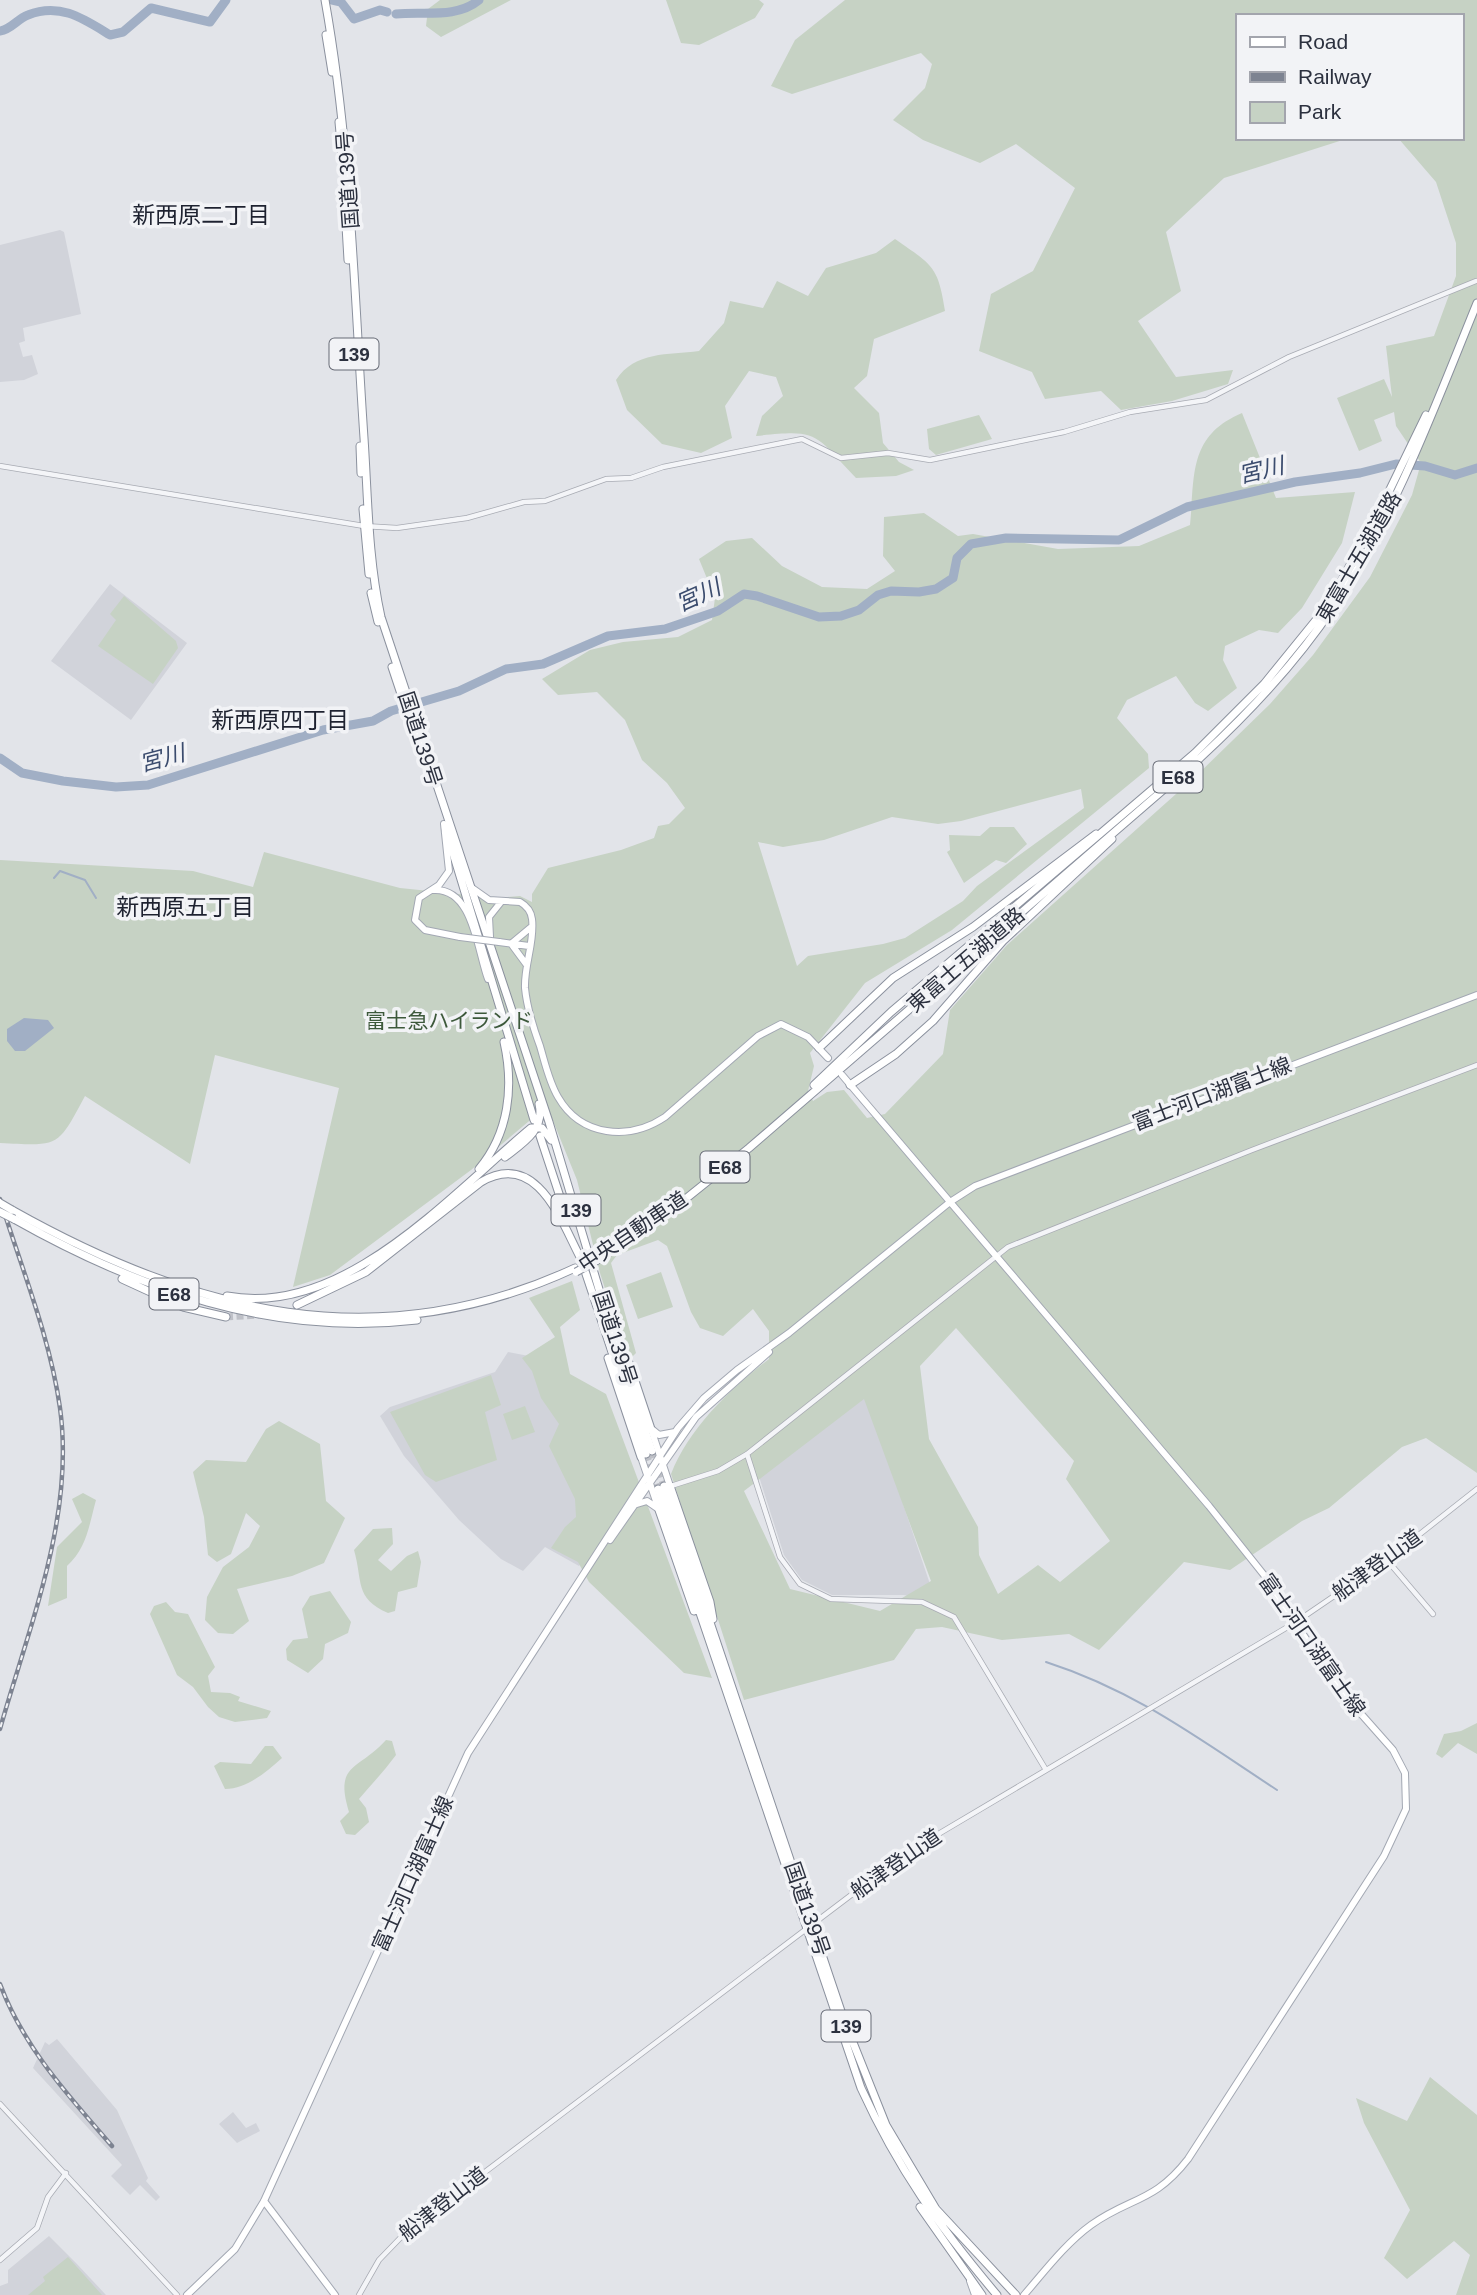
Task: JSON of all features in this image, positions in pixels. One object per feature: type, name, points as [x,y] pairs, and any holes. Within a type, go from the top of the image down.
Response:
[{"type":"highway","name":"国道139号","points":[[322,0],[341,142],[373,605],[566,1177],[606,1326]]},
{"type":"highway","name":"東富士五湖道路","points":[[897,1020],[1147,804],[1242,717],[1301,651],[1360,563],[1477,303]]},
{"type":"highway","name":"東富士五湖道路","points":[[891,1012],[1195,753],[1279,667],[1342,580],[1397,483]]},
{"type":"highway","name":"国道139号","points":[[412,720],[536,1123],[549,1135],[566,1177]]},
{"type":"highway","points":[[850,1085],[896,1054],[933,1021],[1003,941],[1147,804]]},
{"type":"highway","name":"E68","points":[[819,1048],[893,978],[973,927],[1092,836],[1103,832]]},
{"type":"highway","points":[[469,1181],[494,1146],[507,1109],[509,1069],[497,1003]]},
{"type":"highway","name":"中央自動車道","points":[[595,1259],[671,1206],[747,1145],[797,1102],[891,1012]]},
{"type":"highway","name":"中央自動車道","points":[[0,1212],[95,1262],[172,1293],[248,1313],[332,1324],[398,1322],[458,1312],[506,1299],[575,1270],[639,1233],[718,1173],[897,1020]]},
{"type":"highway","points":[[471,1190],[491,1167],[528,1139],[536,1123],[540,1108],[530,1066]]},
{"type":"highway","points":[[152,1278],[249,1299],[278,1298],[309,1291],[363,1265],[469,1181],[536,1123]]},
{"type":"highway","name":"国道139号","points":[[540,1136],[650,1455]]},
{"type":"highway","points":[[297,1305],[366,1272],[471,1190],[497,1175],[517,1176],[534,1184],[556,1207],[580,1257]]},
{"type":"highway","name":"中央自動車道","points":[[0,1203],[71,1242],[152,1278],[200,1293],[270,1309],[384,1317],[431,1313],[477,1304],[530,1288],[575,1270]]},
{"type":"highway","points":[[42,1235],[81,1259],[170,1302],[196,1312],[226,1317]]},
{"type":"highway","points":[[606,1326],[628,1360],[651,1429]]},
{"type":"highway","points":[[606,1326],[614,1377],[650,1455]]},
{"type":"highway","name":"国道139号","points":[[664,1487],[861,2088],[903,2173],[928,2210],[998,2295]]},
{"type":"highway","points":[[664,1487],[710,1602],[712,1639]]},
{"type":"highway","points":[[659,1510],[688,1597],[712,1639]]},
{"type":"highway","name":"国道139号","points":[[809,1925],[863,2071],[901,2154],[936,2209],[1016,2295]]},
{"type":"highway","points":[[903,2173],[908,2188],[982,2295]]},
{"type":"main road","points":[[444,824],[450,864],[445,877],[416,902],[416,923],[425,930],[529,946]]},
{"type":"main road","points":[[466,876],[481,897],[501,902],[514,900],[526,905],[532,917],[526,965],[528,1009],[555,1091],[572,1115],[597,1129],[628,1132],[658,1122],[770,1027],[781,1024],[796,1029],[828,1058]]},
{"type":"main road","points":[[432,890],[453,893],[463,903],[497,1003]]},
{"type":"main road","points":[[498,970],[488,923],[492,912],[501,902]]},
{"type":"main road","points":[[510,944],[523,937],[532,926]]},
{"type":"main road","points":[[510,944],[520,953],[526,965]]},
{"type":"main road","name":"富士河口湖富士線","points":[[187,2295],[235,2249],[264,2201],[463,1764],[494,1710],[654,1464],[650,1455],[676,1431],[710,1392],[950,1202],[990,1178],[1477,995]]},
{"type":"main road","name":"富士河口湖富士線","points":[[842,1075],[1209,1506],[1264,1575],[1339,1689],[1393,1750],[1405,1773],[1408,1794],[1402,1823],[1345,1917],[1179,2170],[1147,2197],[1108,2214],[1087,2228],[1024,2295]]},
{"type":"main road","name":"富士河口湖富士線","points":[[590,1563],[635,1506],[703,1410],[789,1332]]},
{"type":"main road","points":[[651,1429],[659,1435],[676,1431]]},
{"type":"main road","points":[[651,1429],[647,1475],[659,1510]]},
{"type":"main road","points":[[650,1455],[654,1464],[663,1465]]},
{"type":"main road","points":[[650,1455],[663,1465],[664,1487]]},
{"type":"main road","points":[[647,1475],[656,1475],[664,1487]]},
{"type":"main road","points":[[650,1484],[660,1481],[664,1487]]},
{"type":"main road","points":[[635,1506],[647,1501],[659,1510]]},
{"type":"main road","points":[[264,2201],[335,2295]]},
{"type":"main road","points":[[967,2275],[975,2295]]},
{"type":"street","points":[[0,466],[367,526],[397,528],[467,518],[524,502],[545,502],[606,479],[631,478],[663,467],[803,439],[841,458],[888,453],[930,460],[1064,432],[1130,412],[1206,400],[1289,357],[1476,282]]},
{"type":"street","points":[[664,1487],[718,1471],[747,1454],[995,1255],[1009,1247],[1241,1154],[1477,1065]]},
{"type":"street","points":[[747,1454],[780,1557],[800,1584],[831,1599],[922,1602],[954,1616],[1046,1770]]},
{"type":"street","name":"船津登山道","points":[[359,2295],[379,2260],[407,2231],[809,1925],[908,1853],[1296,1622],[1387,1560],[1477,1489]]},
{"type":"street","points":[[1387,1560],[1433,1614]]},
{"type":"street","points":[[0,2104],[177,2295]]},
{"type":"street","points":[[0,2260],[37,2228],[48,2197],[66,2173]]},
{"type":"shaded area","points":[[60,230],[64,232],[81,314],[23,328],[25,341],[19,343],[23,357],[32,355],[38,374],[24,380],[0,382],[0,245]]},
{"type":"shaded area","points":[[110,584],[187,643],[131,720],[51,661]]},
{"type":"shaded area","points":[[508,1352],[534,1357],[604,1531],[579,1566],[545,1547],[523,1571],[501,1559],[459,1520],[404,1456],[380,1416],[390,1407],[495,1372]]},
{"type":"shaded area","points":[[858,1370],[936,1602],[904,1595],[832,1595],[802,1580],[784,1555],[754,1461]]},
{"type":"shaded area","points":[[57,2039],[117,2110],[148,2178],[146,2181],[160,2197],[156,2201],[140,2185],[130,2195],[111,2176],[122,2165],[33,2068],[45,2042],[49,2045]]},
{"type":"shaded area","points":[[233,2112],[246,2128],[256,2123],[260,2131],[237,2143],[219,2124]]},
{"type":"shaded area","points":[[49,2236],[106,2295],[0,2295],[0,2286],[8,2283],[8,2270]]},
{"type":"green space","points":[[440,0],[511,0],[441,37],[426,26],[428,9]]},
{"type":"green space","points":[[666,0],[759,0],[764,4],[755,18],[699,45],[681,43]]},
{"type":"green space","name":"富士急ハイランド","points":[[845,0],[1477,0],[1477,1473],[1426,1438],[1402,1447],[1329,1508],[1302,1521],[1230,1570],[1184,1562],[1099,1650],[1069,1634],[1002,1640],[942,1627],[916,1629],[894,1660],[744,1700],[671,1474],[689,1441],[712,1410],[769,1359],[769,1331],[753,1309],[723,1336],[700,1328],[691,1312],[667,1246],[658,1240],[617,1255],[611,1263],[636,1353],[632,1357],[624,1348],[600,1273],[577,1180],[547,1106],[471,1170],[330,1275],[293,1287],[339,1088],[215,1055],[190,1164],[85,1096],[62,1135],[54,1140],[35,1144],[0,1143],[0,860],[193,871],[253,887],[264,852],[400,888],[497,898],[520,896],[532,902],[532,894],[548,868],[621,850],[654,838],[658,826],[669,824],[685,808],[667,783],[642,760],[625,720],[597,692],[558,695],[542,679],[590,650],[623,642],[678,637],[712,620],[715,598],[699,559],[726,541],[752,538],[782,566],[822,587],[867,589],[895,571],[883,556],[884,517],[924,513],[958,536],[973,534],[1058,549],[1139,546],[1190,525],[1194,474],[1203,445],[1224,422],[1242,413],[1276,498],[1355,492],[1342,543],[1302,608],[1278,633],[1259,630],[1225,646],[1223,660],[1237,688],[1208,711],[1195,703],[1176,676],[1127,700],[1117,718],[1148,754],[1149,768],[952,930],[865,983],[810,1053],[814,1066],[808,1091],[813,1101],[827,1092],[844,1090],[867,1118],[885,1114],[943,1054],[950,1010],[1007,945],[1195,777],[1270,704],[1313,655],[1370,577],[1412,495],[1421,463],[1396,426],[1394,412],[1374,420],[1382,441],[1359,451],[1337,398],[1384,379],[1392,397],[1386,346],[1434,336],[1456,276],[1456,243],[1436,182],[1400,140],[1463,140],[1463,14],[1236,14],[1236,140],[1343,140],[1224,178],[1166,232],[1181,291],[1138,321],[1176,377],[1233,370],[1228,384],[1172,401],[1121,410],[1101,391],[1045,399],[1032,372],[979,351],[991,294],[1033,271],[1075,188],[1016,144],[980,163],[923,140],[893,120],[925,88],[932,64],[921,53],[792,94],[771,86],[795,40]],"holes":[[[1081,789],[1084,808],[977,886],[963,901],[905,938],[808,956],[797,966],[758,842],[783,847],[824,840],[892,817],[938,824],[961,821]],[[956,1328],[1074,1461],[1066,1479],[1110,1541],[1060,1582],[1038,1565],[998,1594],[979,1555],[978,1527],[929,1439],[920,1366]],[[864,1399],[931,1581],[880,1611],[790,1589],[744,1491]]]},
{"type":"green space","points":[[895,239],[931,267],[939,284],[945,311],[874,339],[867,376],[854,388],[879,413],[883,443],[899,462],[914,470],[896,476],[856,478],[814,437],[793,433],[756,436],[762,416],[783,396],[776,377],[749,371],[725,406],[732,438],[701,453],[662,444],[627,410],[616,380],[624,371],[642,359],[653,356],[699,351],[724,323],[730,301],[763,308],[777,281],[808,296],[826,268],[876,253]]},
{"type":"green space","points":[[979,415],[992,439],[936,455],[929,449],[927,429]]},
{"type":"green space","points":[[124,596],[176,641],[178,648],[153,684],[98,646],[116,620],[110,614]]},
{"type":"green space","points":[[990,827],[1014,827],[1027,844],[1006,863],[996,860],[964,883],[947,852],[950,850],[949,835],[980,836]]},
{"type":"green space","points":[[661,1272],[673,1307],[638,1319],[626,1285]]},
{"type":"green space","points":[[572,1281],[580,1310],[560,1327],[570,1374],[606,1394],[712,1678],[684,1673],[589,1582],[578,1562],[551,1548],[565,1527],[576,1517],[575,1499],[549,1446],[559,1424],[541,1398],[532,1371],[522,1358],[555,1337],[529,1298]]},
{"type":"green space","points":[[491,1375],[501,1405],[485,1412],[497,1460],[436,1482],[425,1475],[390,1412]]},
{"type":"green space","points":[[525,1406],[535,1432],[512,1440],[503,1414]]},
{"type":"green space","points":[[279,1421],[320,1444],[326,1501],[345,1518],[324,1563],[292,1576],[237,1589],[249,1621],[233,1634],[218,1633],[205,1620],[207,1597],[223,1567],[249,1547],[260,1526],[246,1513],[231,1554],[217,1562],[208,1555],[204,1517],[193,1472],[206,1460],[246,1462],[266,1429]]},
{"type":"green space","points":[[83,1493],[96,1500],[89,1527],[79,1552],[67,1566],[67,1598],[48,1606],[57,1547],[82,1522],[72,1499]]},
{"type":"green space","points":[[392,1528],[393,1544],[378,1560],[391,1571],[407,1556],[418,1551],[421,1562],[417,1587],[398,1592],[395,1611],[388,1613],[365,1595],[354,1550],[373,1529]]},
{"type":"green space","points":[[330,1591],[351,1622],[348,1633],[325,1644],[323,1659],[308,1673],[287,1660],[286,1649],[293,1640],[308,1638],[302,1609],[310,1596]]},
{"type":"green space","points":[[166,1602],[175,1612],[188,1614],[215,1667],[208,1676],[211,1692],[230,1693],[240,1697],[238,1701],[271,1711],[267,1718],[235,1722],[219,1717],[193,1687],[177,1675],[150,1614],[154,1606]]},
{"type":"green space","points":[[1477,1723],[1477,1754],[1458,1743],[1442,1758],[1436,1754],[1444,1734],[1461,1731]]},
{"type":"green space","points":[[386,1740],[392,1741],[396,1755],[359,1799],[366,1808],[369,1822],[355,1835],[346,1834],[340,1821],[349,1812],[345,1796],[347,1776],[351,1769]]},
{"type":"green space","points":[[265,1746],[273,1746],[282,1758],[248,1783],[225,1789],[214,1766],[220,1762],[251,1764]]},
{"type":"green space","points":[[1430,2077],[1477,2115],[1477,2295],[1456,2295],[1470,2255],[1454,2241],[1407,2279],[1384,2258],[1410,2210],[1364,2123],[1356,2098],[1407,2121]]},
{"type":"green space","points":[[68,2257],[102,2295],[28,2295],[45,2281],[43,2277]]},
{"type":"water","points":[[24,1018],[48,1020],[54,1028],[25,1051],[15,1051],[7,1041],[7,1029]]},
{"type":"waterway","points":[[0,31],[28,15],[51,10],[71,14],[110,35],[123,32],[151,8],[210,22],[226,0]]},
{"type":"waterway","points":[[332,0],[341,2],[354,19],[380,10],[387,12]]},
{"type":"waterway","points":[[396,14],[450,12],[470,6],[479,0]]},
{"type":"waterway","name":"宮川","points":[[0,758],[22,773],[63,781],[116,787],[148,785],[323,730],[373,721],[391,711],[459,691],[506,669],[543,664],[608,636],[665,629],[718,611],[744,594],[819,617],[841,616],[859,610],[878,595],[891,591],[919,592],[936,589],[953,578],[957,558],[971,544],[1006,538],[1119,540],[1187,507],[1295,482],[1360,473],[1396,464],[1425,466],[1455,475],[1477,468]]},
{"type":"waterway","points":[[54,878],[60,871],[85,880],[96,898]]},
{"type":"waterway","points":[[1046,1662],[1109,1687],[1138,1702],[1277,1790]]},
{"type":"tunnel","points":[[226,1317],[259,1315]]},
{"type":"tunnel","points":[[652,1451],[664,1486]]},
{"type":"tunnel","points":[[646,1454],[658,1489]]},
{"type":"railway","points":[[0,1199],[49,1355],[60,1408],[63,1449],[61,1490],[46,1571],[0,1729]]},
{"type":"railway","points":[[0,1984],[34,2050],[112,2146]]},
{"type":"district","name":"新西原二丁目","points":[[201,215]]},
{"type":"district","name":"新西原四丁目","points":[[280,720]]},
{"type":"district","name":"新西原五丁目","points":[[185,907]]}]
